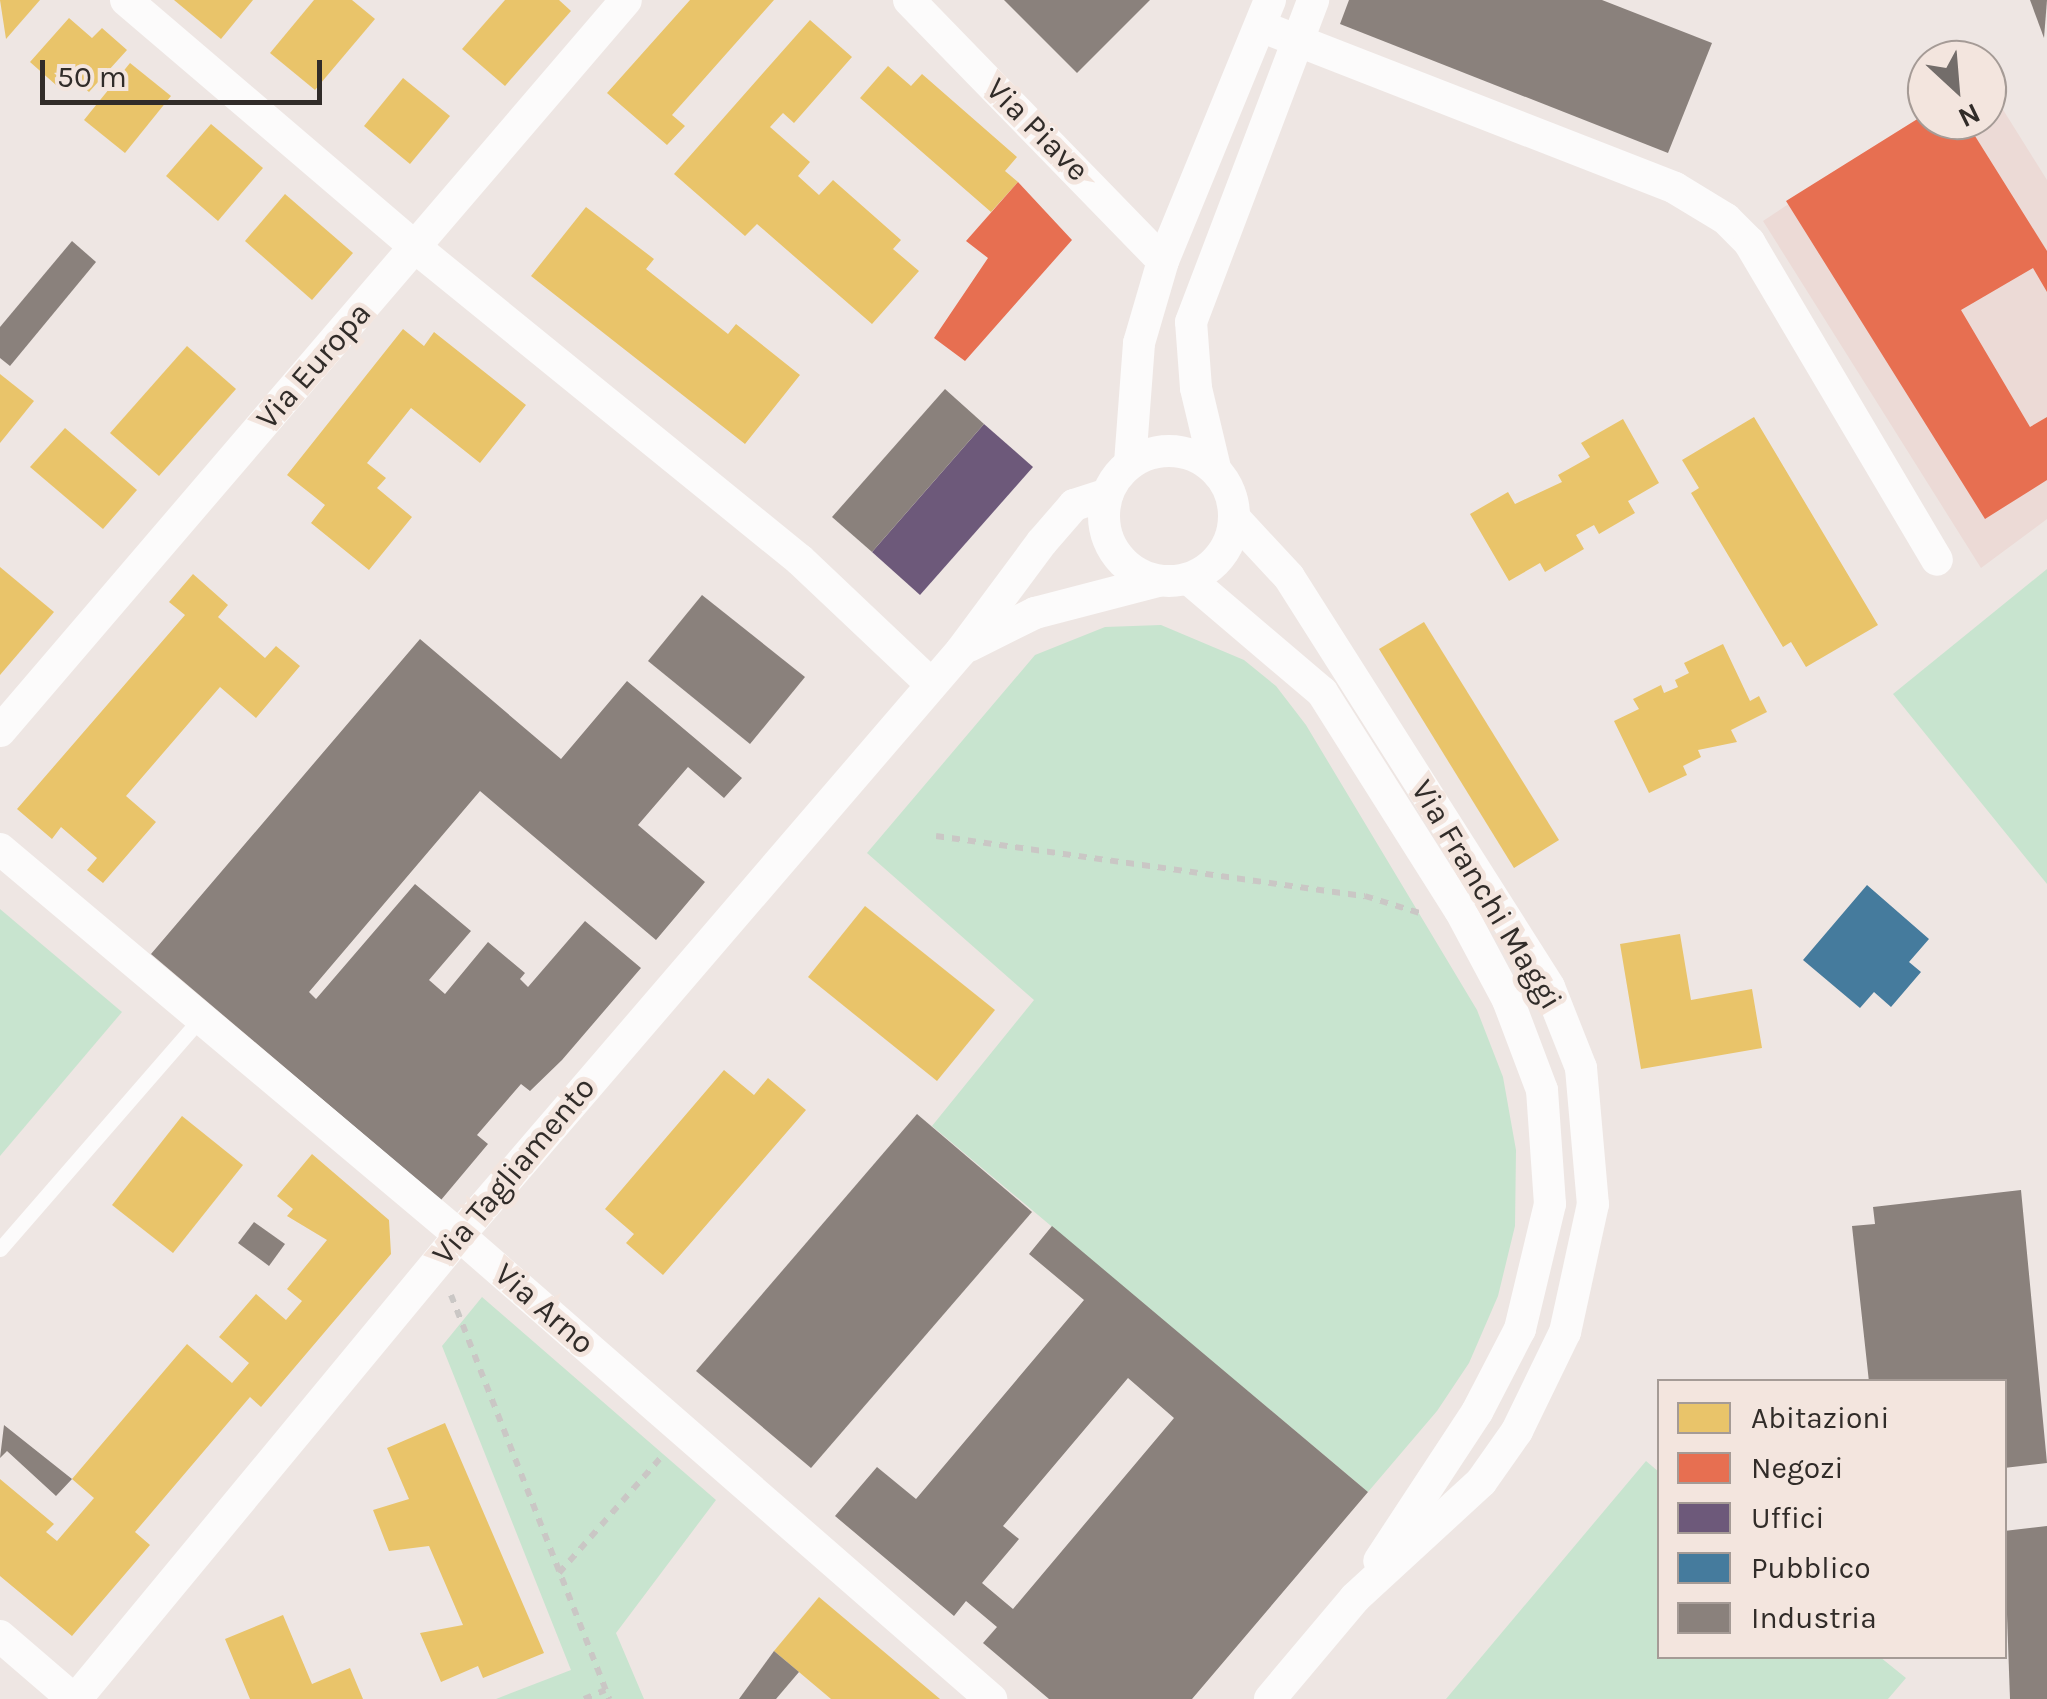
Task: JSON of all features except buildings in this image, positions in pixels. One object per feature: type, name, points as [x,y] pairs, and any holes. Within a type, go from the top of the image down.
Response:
[{"type":"street","points":[[126,0],[416,248],[800,560],[929,682]]},
{"type":"street","name":"Via Europa","points":[[0,731],[626,0]]},
{"type":"street","name":"Via Piave","points":[[909,0],[1163,261]]},
{"type":"street","points":[[1313,0],[1297,41],[1192,322],[1196,388],[1215,468],[1229,488],[1238,521],[1222,556],[1174,580],[1127,567],[1111,548],[1103,521],[1107,494],[1130,462],[1139,343],[1163,261],[1265,13],[1297,41],[1675,188],[1726,219],[1749,242],[1937,560]]},
{"type":"street","points":[[1130,462],[1163,450],[1194,455],[1215,468]]},
{"type":"street","name":"Via Tagliamento","points":[[74,1699],[460,1236],[929,682],[961,651],[1074,505],[1107,494]]},
{"type":"street","name":"Via Franchi Maggi","points":[[1238,521],[1289,577],[1549,987],[1581,1068],[1593,1204],[1566,1332],[1516,1431],[1481,1482],[1355,1598]]},
{"type":"street","name":"Via Tagliamento","points":[[961,651],[1035,612],[1174,580]]},
{"type":"street","name":"Via Franchi Maggi","points":[[1174,580],[1322,692],[1460,910],[1508,1000],[1542,1090],[1550,1204],[1520,1329],[1478,1412],[1355,1598],[1270,1699]]},
{"type":"street","name":"Via Arno","points":[[0,849],[460,1236],[991,1699]]},
{"type":"street","points":[[0,1636],[74,1699]]},
{"type":"lane","points":[[0,1249],[201,1018]]},
{"type":"path","points":[[936,836],[1365,896],[1433,918]]},
{"type":"path","points":[[438,1262],[607,1695],[584,1699]]},
{"type":"path","points":[[560,1573],[684,1432]]},
{"type":"shaded area","points":[[2007,116],[2047,180],[2047,519],[1981,568],[1763,221],[1907,126],[1907,140],[2007,140]]},
{"type":"green space","points":[[2047,569],[2047,884],[1893,694]]},
{"type":"green space","points":[[1161,625],[1244,660],[1276,686],[1306,725],[1477,1010],[1503,1077],[1516,1150],[1515,1226],[1498,1296],[1469,1363],[1437,1411],[1368,1492],[932,1126],[1034,1000],[867,853],[1035,655],[1105,627]]},
{"type":"green space","points":[[0,909],[122,1012],[0,1156]]},
{"type":"green space","points":[[482,1297],[716,1500],[616,1633],[644,1699],[496,1699],[571,1670],[442,1346]]},
{"type":"green space","points":[[1646,1461],[1657,1470],[1657,1659],[1882,1659],[1906,1678],[1888,1699],[1446,1699]]}]
